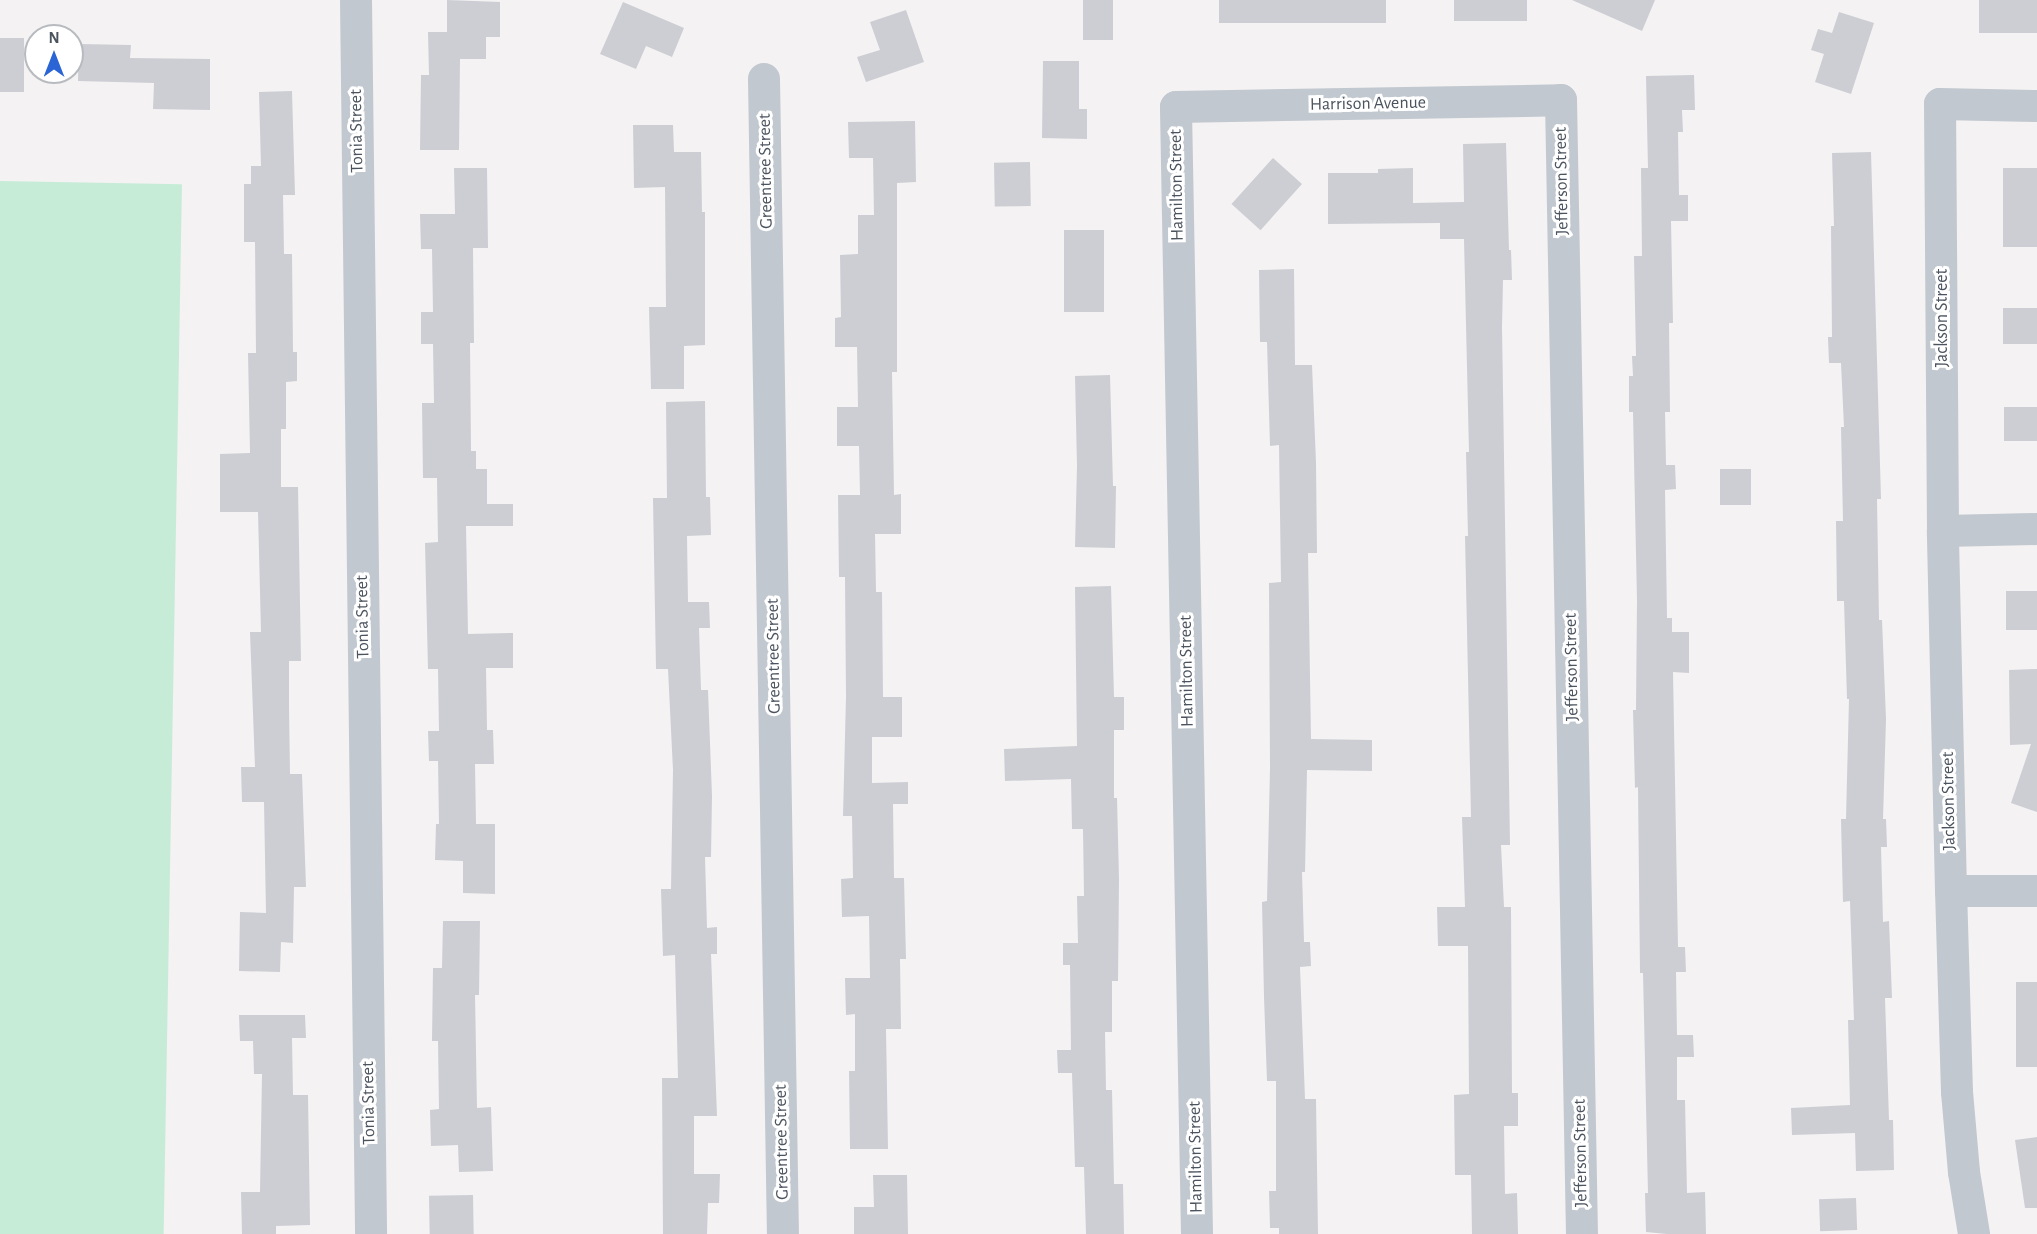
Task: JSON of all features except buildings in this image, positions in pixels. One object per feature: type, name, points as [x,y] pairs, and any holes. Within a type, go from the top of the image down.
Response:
[{"type":"street","name":"Tonia Street","points":[[356,0],[371,1234]]},
{"type":"street","name":"Greentree Street","points":[[764,79],[783,1234]]},
{"type":"street","name":"Harrison Avenue","points":[[1176,107],[1560,100]]},
{"type":"street","name":"Jefferson Street","points":[[1560,100],[1582,1234]]},
{"type":"street","name":"Jackson Street","points":[[1974,1234],[1964,1172],[1957,1092],[1943,531],[1940,104],[2037,106]]},
{"type":"street","name":"Hamilton Street","points":[[1176,107],[1197,1234]]},
{"type":"street","points":[[1943,531],[2037,529]]},
{"type":"street","points":[[1951,891],[2037,891]]},
{"type":"green space","points":[[0,181],[182,184],[164,1234],[0,1234]]}]
